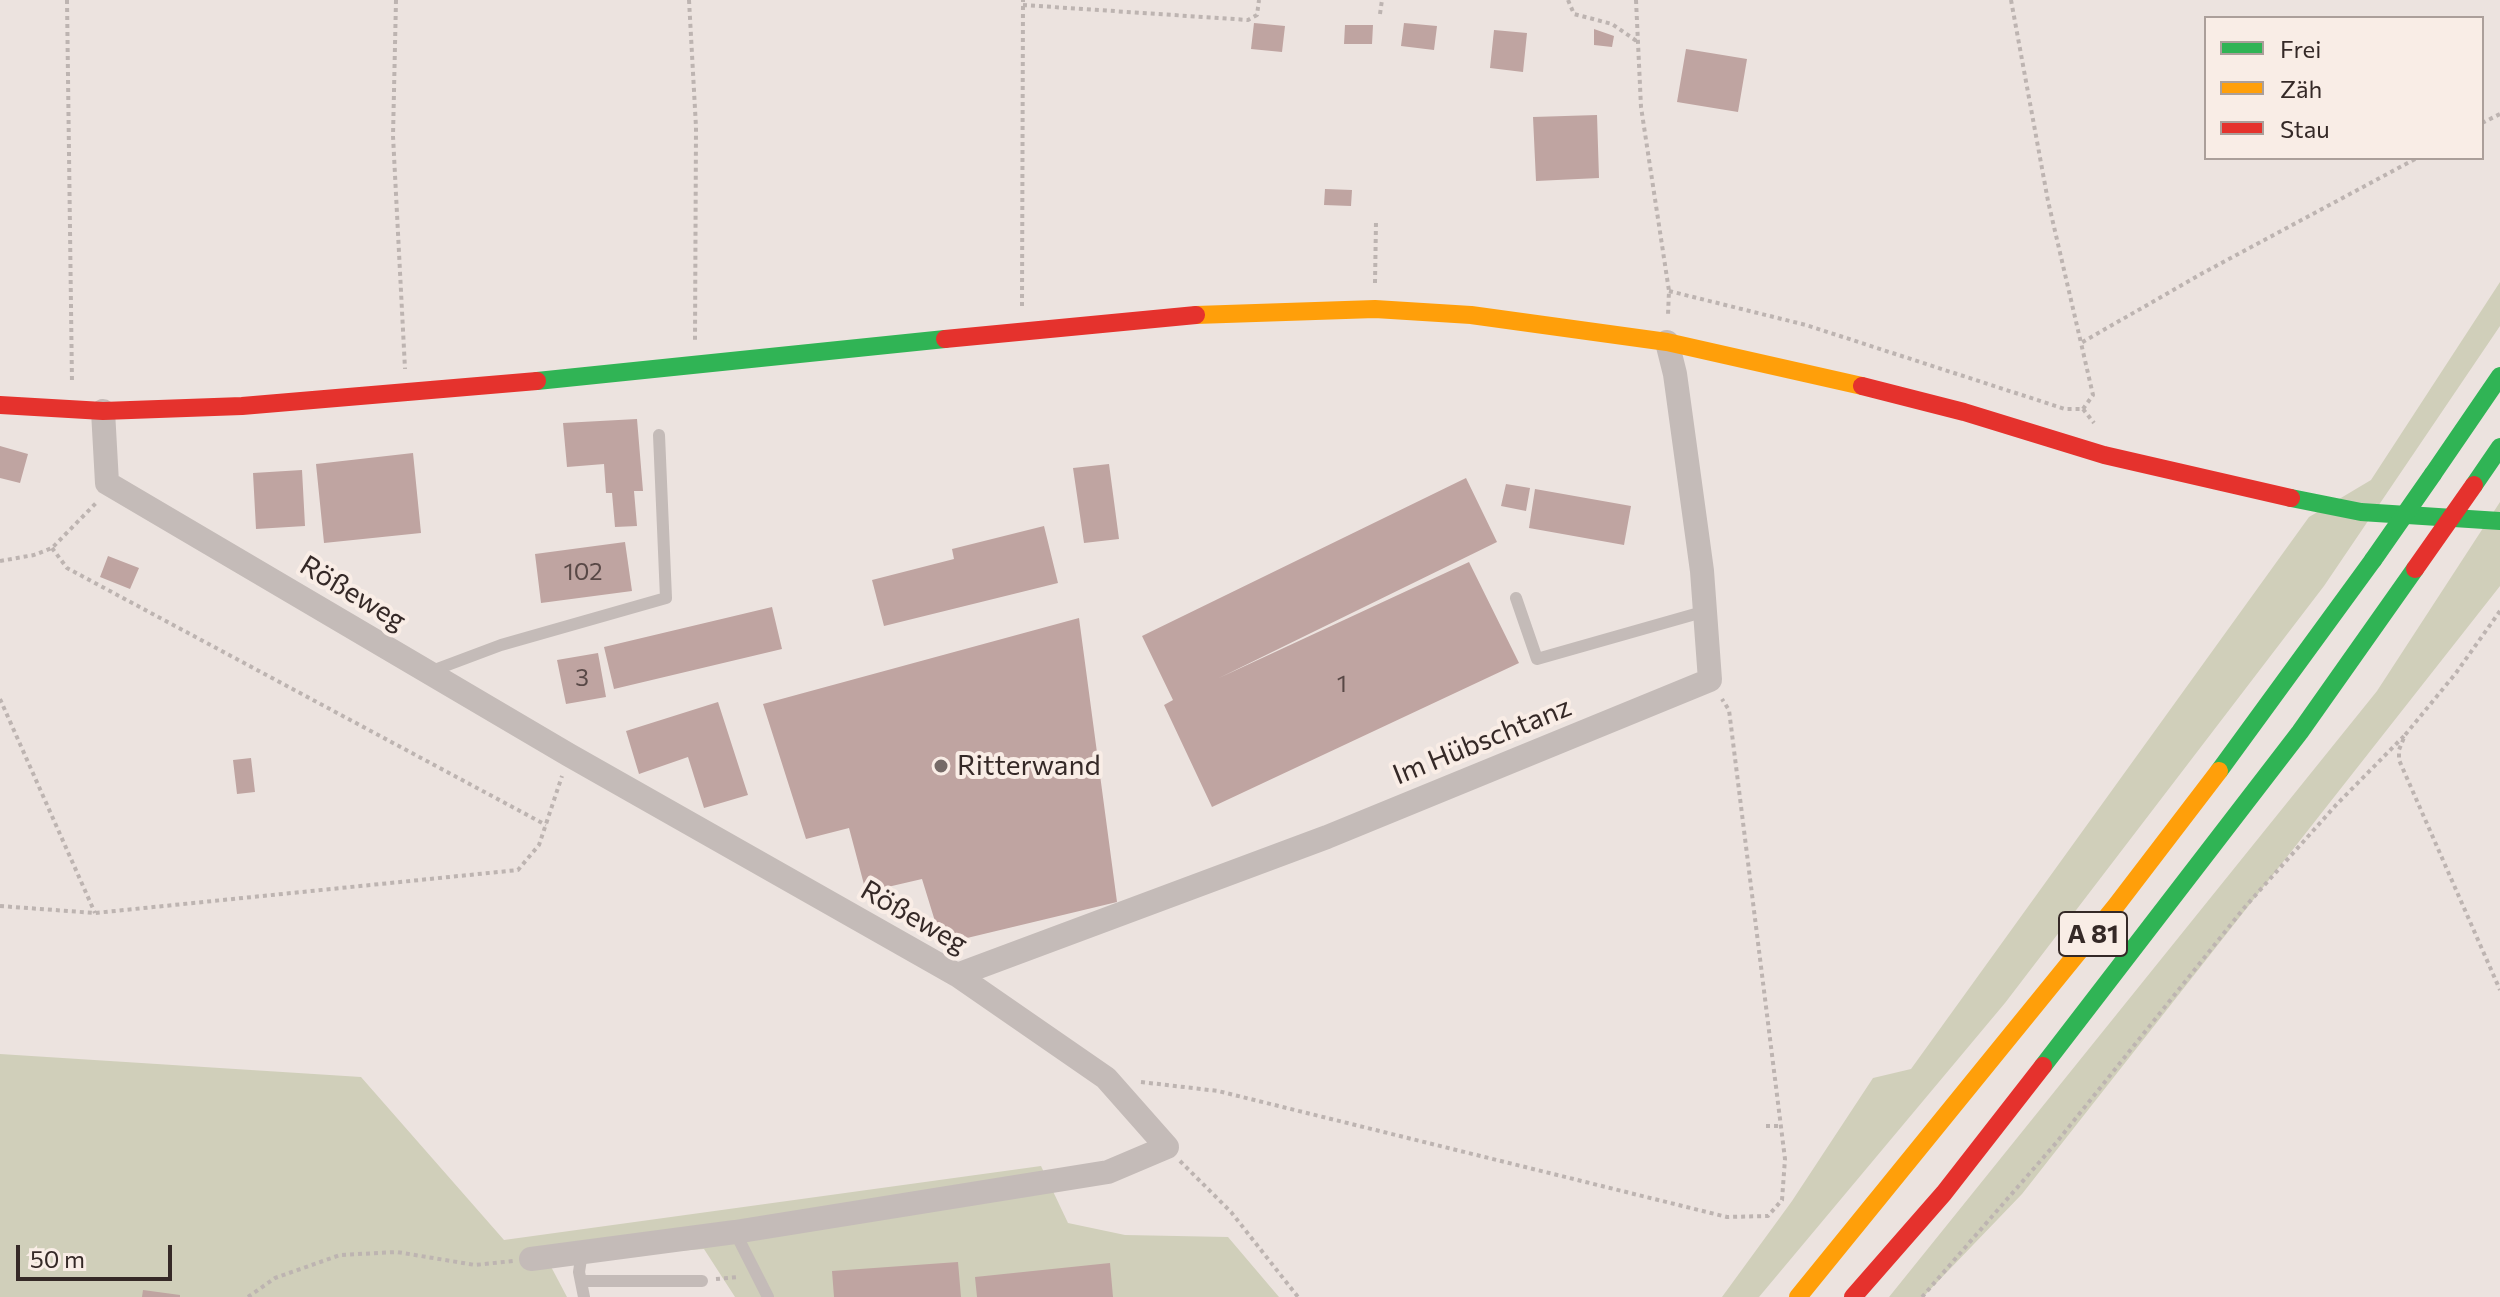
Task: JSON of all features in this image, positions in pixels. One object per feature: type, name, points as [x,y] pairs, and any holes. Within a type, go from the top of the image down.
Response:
[{"type":"main road","points":[[0,405],[103,411],[242,406],[406,394],[1022,330],[1208,314],[1375,309],[1471,315],[1667,342],[1964,412],[2104,455],[2263,493],[2361,512],[2500,521]]},
{"type":"main road","name":"A 81","points":[[1798,1297],[2115,907],[2269,705],[2500,376]]},
{"type":"main road","name":"A 81","points":[[1853,1297],[1944,1193],[2300,732],[2500,447]]},
{"type":"street","points":[[1667,342],[1675,374],[1706,611],[1710,680]]},
{"type":"street","points":[[103,411],[107,483]]},
{"type":"street","name":"Rößeweg","points":[[107,483],[569,755],[957,975],[1106,1078],[1167,1147]]},
{"type":"street","name":"Im Hübschtanz","points":[[957,975],[1327,837],[1710,680]]},
{"type":"street","points":[[531,1259],[735,1232],[1108,1172],[1167,1147]]},
{"type":"lane","points":[[429,672],[501,645],[666,598],[659,435]]},
{"type":"lane","points":[[1516,598],[1537,659],[1706,611]]},
{"type":"lane","points":[[735,1232],[768,1297]]},
{"type":"lane","points":[[582,1252],[579,1272],[584,1297]]},
{"type":"lane","points":[[581,1281],[702,1281]]},
{"type":"path","points":[[67,0],[72,409]]},
{"type":"path","points":[[396,0],[393,136],[406,394]]},
{"type":"path","points":[[689,0],[696,127],[695,366]]},
{"type":"path","points":[[1022,330],[1023,2],[1248,20],[1257,15],[1259,0]]},
{"type":"path","points":[[1380,14],[1382,0]]},
{"type":"path","points":[[1568,0],[1574,14],[1612,24],[1638,42]]},
{"type":"path","points":[[1636,0],[1641,107],[1669,291],[1806,325],[2065,409],[2083,409],[2093,395],[2048,201],[2011,0]]},
{"type":"path","points":[[2081,343],[2201,274],[2413,160]]},
{"type":"path","points":[[1375,309],[1376,221]]},
{"type":"path","points":[[0,561],[34,555],[52,548],[102,497],[107,483]]},
{"type":"path","points":[[52,548],[67,568],[546,825]]},
{"type":"path","points":[[1922,1297],[2056,1143],[2244,908],[2337,804],[2405,735],[2456,673],[2500,611]]},
{"type":"path","points":[[1106,1078],[1218,1091],[1727,1217],[1768,1216],[1782,1200],[1785,1159],[1729,710],[1710,680]]},
{"type":"path","points":[[0,699],[95,913]]},
{"type":"path","points":[[2405,735],[2399,760],[2500,990]]},
{"type":"path","points":[[0,906],[95,913],[518,870],[539,845],[569,755]]},
{"type":"path","points":[[1766,1126],[1780,1126]]},
{"type":"path","points":[[1167,1147],[1231,1212],[1298,1297]]},
{"type":"path","points":[[248,1297],[275,1278],[340,1255],[397,1252],[475,1265],[531,1259]]},
{"type":"green space","points":[[2500,282],[2500,326],[2324,586],[2005,1003],[1759,1297],[1722,1297],[1792,1201],[1873,1078],[1911,1069],[2309,517],[2371,480]]},
{"type":"green space","points":[[2500,502],[2500,586],[2022,1194],[1923,1297],[1889,1297],[2377,691]]},
{"type":"green space","points":[[0,1054],[361,1077],[504,1240],[1041,1166],[1068,1223],[1125,1235],[1228,1237],[1279,1297],[735,1297],[704,1249],[548,1261],[567,1297],[0,1297]]},
{"type":"building","points":[[1254,23],[1285,26],[1282,52],[1251,49]]},
{"type":"building","points":[[1404,23],[1437,26],[1434,50],[1401,46]]},
{"type":"building","points":[[1345,25],[1373,25],[1372,44],[1344,44]]},
{"type":"building","points":[[1594,29],[1614,36],[1612,47],[1594,45]]},
{"type":"building","points":[[1494,30],[1527,33],[1523,72],[1490,68]]},
{"type":"building","points":[[1686,49],[1747,59],[1738,112],[1677,102]]},
{"type":"building","points":[[1597,115],[1599,178],[1536,181],[1533,117]]},
{"type":"building","points":[[1325,189],[1352,190],[1351,206],[1324,205]]},
{"type":"building","points":[[637,419],[643,491],[634,491],[637,526],[615,527],[612,493],[606,493],[604,464],[567,467],[563,423]]},
{"type":"building","points":[[0,446],[28,454],[20,483],[0,478]]},
{"type":"building","points":[[413,453],[421,533],[324,543],[316,464]]},
{"type":"building","points":[[1109,464],[1119,539],[1084,543],[1073,468]]},
{"type":"building","points":[[302,470],[305,526],[256,529],[253,473]]},
{"type":"building","points":[[1466,478],[1497,542],[1219,678],[1469,562],[1519,663],[1212,807],[1164,705],[1173,700],[1142,636]]},
{"type":"building","points":[[1506,484],[1530,488],[1526,511],[1501,506]]},
{"type":"building","points":[[1535,489],[1631,506],[1624,545],[1529,528]]},
{"type":"building","points":[[1044,526],[1058,583],[884,626],[872,580],[954,559],[952,549]]},
{"type":"building","points":[[625,542],[632,591],[541,603],[535,554]]},
{"type":"building","points":[[108,556],[139,568],[130,589],[100,577]]},
{"type":"building","points":[[772,607],[782,649],[614,689],[604,647]]},
{"type":"building","name":"Ritterwand","points":[[1079,618],[1117,902],[942,944],[922,879],[866,892],[849,828],[806,839],[763,704]]},
{"type":"building","points":[[598,653],[606,697],[566,704],[557,660]]},
{"type":"building","points":[[718,702],[748,795],[704,808],[688,757],[639,774],[626,731]]},
{"type":"building","points":[[251,758],[255,792],[237,794],[233,760]]},
{"type":"building","points":[[958,1262],[961,1297],[834,1297],[832,1271]]},
{"type":"building","points":[[1110,1263],[1113,1297],[977,1297],[975,1277]]},
{"type":"building","points":[[143,1290],[180,1295],[180,1297],[142,1297]]},
{"type":"traffic: fast","points":[[537,381],[945,339]]},
{"type":"traffic: fast","points":[[2433,474],[2500,376]]},
{"type":"traffic: fast","points":[[2474,485],[2500,447]]},
{"type":"traffic: fast","points":[[2373,560],[2433,474]]},
{"type":"traffic: fast","points":[[2291,498],[2361,512],[2500,521]]},
{"type":"traffic: fast","points":[[2219,771],[2373,560]]},
{"type":"traffic: fast","points":[[2043,1066],[2300,732],[2415,569]]},
{"type":"traffic: slow","points":[[1196,315],[1375,309],[1471,315],[1667,342],[1862,386]]},
{"type":"traffic: slow","points":[[1798,1297],[2115,907],[2219,771]]},
{"type":"traffic: jam","points":[[945,339],[1196,315]]},
{"type":"traffic: jam","points":[[0,405],[103,411],[242,406],[537,381]]},
{"type":"traffic: jam","points":[[1862,386],[1964,412],[2104,455],[2291,498]]},
{"type":"traffic: jam","points":[[2415,569],[2474,485]]},
{"type":"traffic: jam","points":[[1853,1297],[1944,1193],[2043,1066]]},
{"type":"place","name":"Ritterwand","points":[[941,766]]}]
